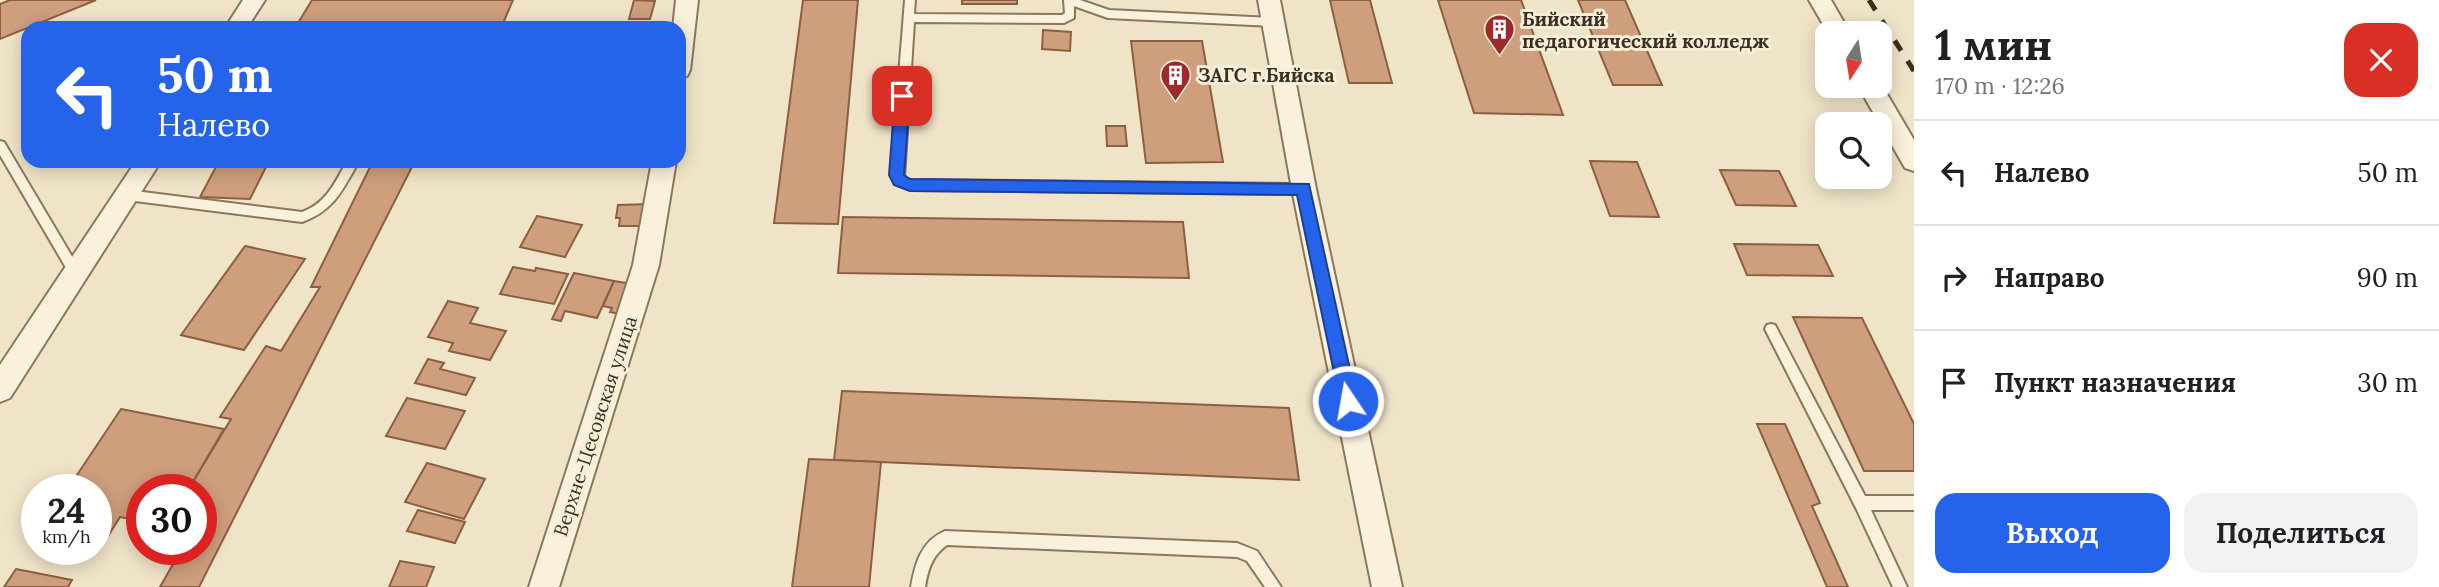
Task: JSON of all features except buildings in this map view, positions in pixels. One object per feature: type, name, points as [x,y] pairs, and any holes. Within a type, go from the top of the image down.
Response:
[{"type":"street","points":[[240,21],[254,0]]},
{"type":"street","points":[[685,21],[687,0]]},
{"type":"street","points":[[1820,0],[1832,21]]},
{"type":"street","points":[[1272,11],[1304,189],[1387,587]]},
{"type":"street","points":[[1877,98],[1914,162]]},
{"type":"street","points":[[0,389],[144,168]]},
{"type":"street","points":[[646,265],[663,168]]},
{"type":"street","name":"Верхне-Цесовская улица","points":[[544,587],[646,265]]},
{"type":"lane","points":[[910,0],[897,175],[899,181],[910,185],[1304,189]]},
{"type":"lane","points":[[908,18],[1064,19],[1070,15],[1069,1],[1108,14],[1272,11]]},
{"type":"lane","points":[[0,145],[76,274]]},
{"type":"lane","points":[[127,195],[302,217],[313,215],[324,208],[349,168]]},
{"type":"lane","points":[[1770,329],[1861,503],[1900,587]]},
{"type":"lane","points":[[1861,503],[1914,503]]},
{"type":"lane","points":[[918,587],[923,564],[932,546],[945,538],[1237,550],[1252,556],[1274,587]]},
{"type":"railway","points":[[1869,0],[1914,71]]},
{"type":"place","name":"Бийский педагогический колледж","points":[[1499,57]]},
{"type":"place","name":"ЗАГС г.Бийска","points":[[1175,102]]},
{"type":"route","points":[[902,96],[897,175],[899,181],[910,185],[1304,189],[1348,401]]}]
